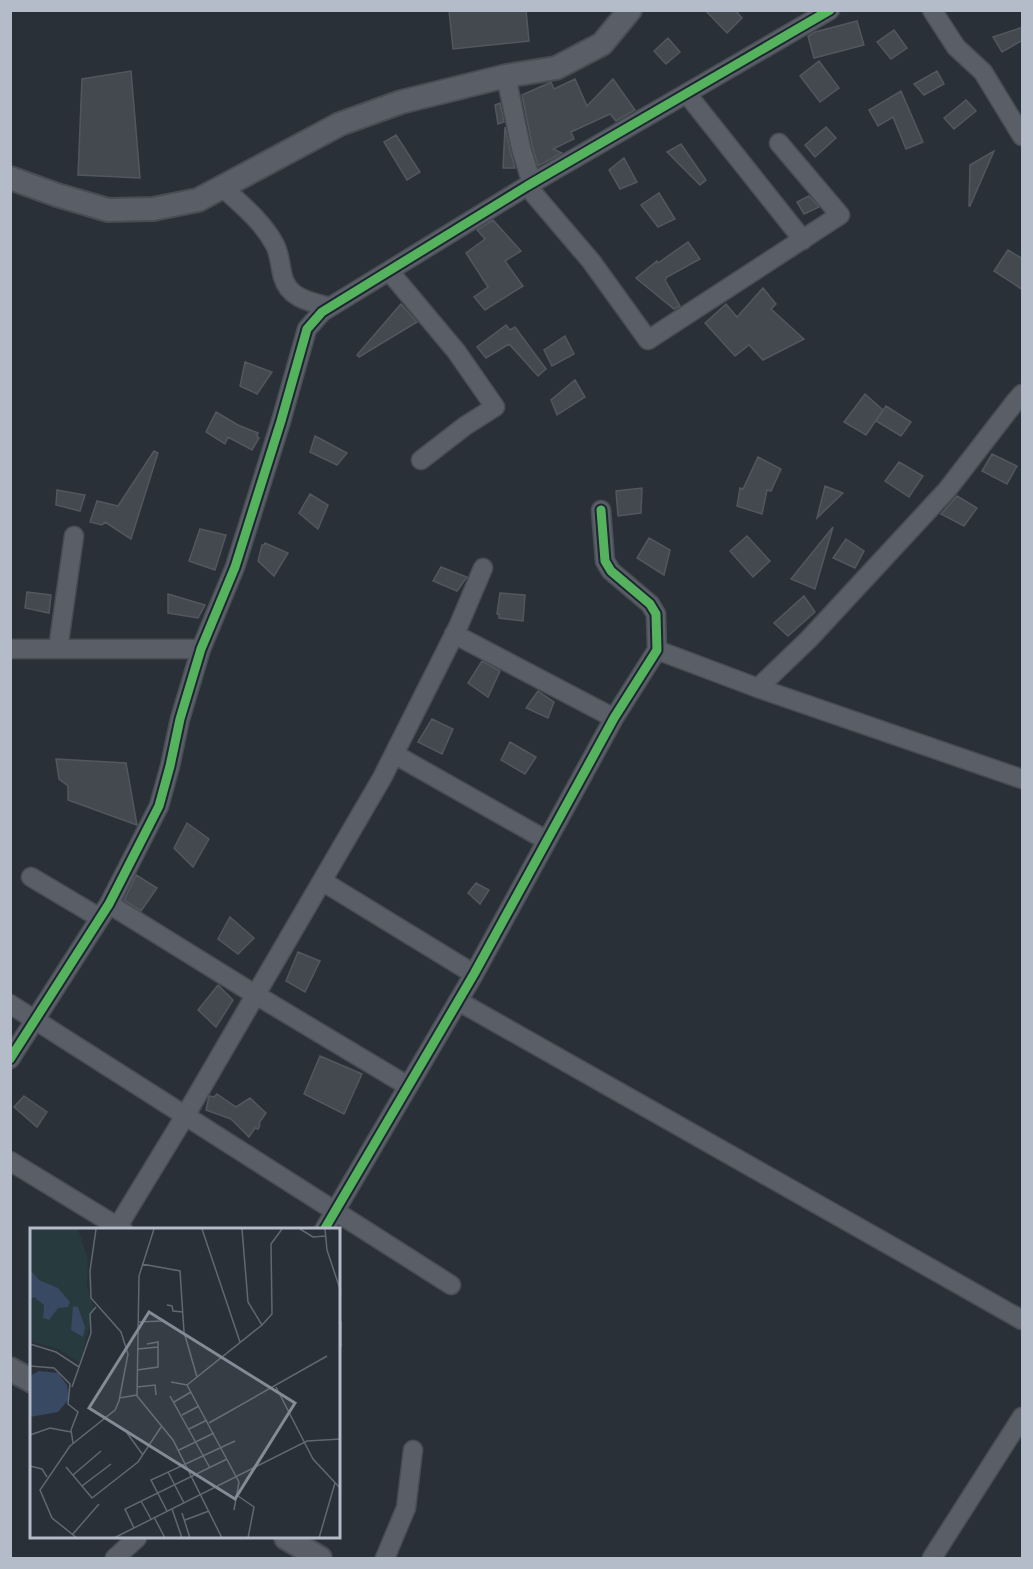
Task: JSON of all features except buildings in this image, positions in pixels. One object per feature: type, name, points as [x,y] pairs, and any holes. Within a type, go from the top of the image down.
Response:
[{"type":"street","points":[[10,178],[108,210],[153,208],[198,200],[340,124],[401,102],[506,76],[556,68],[602,44],[630,10]]},
{"type":"street","points":[[10,1059],[104,911],[159,806],[180,719],[201,649],[235,567],[307,329],[322,312],[389,271],[530,185],[830,10]]},
{"type":"street","points":[[932,10],[956,47],[983,72],[1023,136]]},
{"type":"street","points":[[506,76],[530,185],[591,261],[648,340],[840,215],[779,143]]},
{"type":"street","points":[[687,94],[803,240]]},
{"type":"street","points":[[222,187],[261,225],[275,245],[283,277],[299,306],[307,329]]},
{"type":"street","points":[[389,271],[456,351],[495,407],[465,426],[421,460]]},
{"type":"street","points":[[292,294],[303,300],[330,307]]},
{"type":"street","points":[[758,688],[808,639],[947,490],[1023,394]]},
{"type":"street","points":[[325,1228],[474,974],[614,718],[657,650],[656,614],[650,604],[611,571],[605,561],[601,510]]},
{"type":"street","points":[[58,649],[74,536]]},
{"type":"street","points":[[10,1161],[121,1228],[382,778],[454,634],[483,568]]},
{"type":"street","points":[[454,634],[614,718]]},
{"type":"street","points":[[10,649],[201,649]]},
{"type":"street","points":[[657,650],[758,688],[1023,779]]},
{"type":"street","points":[[394,754],[546,840]]},
{"type":"street","points":[[31,877],[104,911],[256,995],[408,1086]]},
{"type":"street","points":[[322,881],[474,974]]},
{"type":"street","points":[[458,1001],[1023,1320]]},
{"type":"street","points":[[10,1004],[451,1285]]},
{"type":"street","points":[[10,1369],[30,1381]]},
{"type":"street","points":[[933,1558],[1023,1417]]},
{"type":"street","points":[[386,1558],[406,1508],[413,1450]]},
{"type":"street","points":[[115,1558],[136,1539]]},
{"type":"street","points":[[288,1539],[320,1558]]},
{"type":"cycle path","points":[[10,1059],[109,904],[159,806],[180,719],[201,649],[235,567],[307,329],[322,312],[527,186],[830,10]]},
{"type":"cycle path","points":[[325,1228],[474,974],[614,718],[657,650],[656,614],[650,604],[611,571],[605,561],[601,510]]}]
